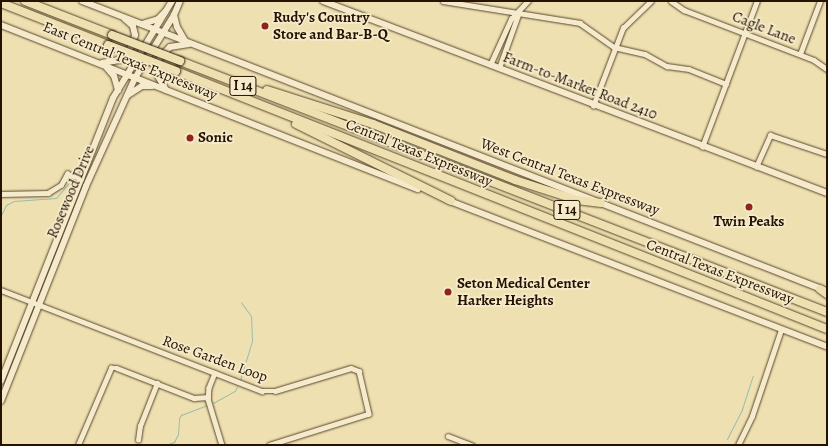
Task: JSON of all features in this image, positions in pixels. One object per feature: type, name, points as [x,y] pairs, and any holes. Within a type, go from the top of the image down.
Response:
[{"type":"highway","name":"Central Texas Expressway","points":[[25,1],[827,312]]},
{"type":"highway","name":"Central Texas Expressway","points":[[1,3],[827,329]]},
{"type":"highway","points":[[239,84],[254,86],[373,124],[554,193],[591,203],[601,203]]},
{"type":"highway","points":[[278,112],[307,129],[451,201]]},
{"type":"main road","points":[[82,1],[188,42]]},
{"type":"main road","name":"Rosewood Drive","points":[[1,401],[86,186],[135,78],[160,31],[172,1]]},
{"type":"main road","name":"Rosewood Drive","points":[[1,381],[118,90],[160,31],[174,15],[180,1]]},
{"type":"main road","name":"Farm-to-Market Road 2410","points":[[323,1],[499,68],[593,106],[827,193]]},
{"type":"main road","points":[[141,24],[158,19],[169,8]]},
{"type":"main road","points":[[174,15],[177,27],[188,42]]},
{"type":"main road","points":[[101,64],[124,59],[130,49],[135,35],[132,26],[121,16]]},
{"type":"main road","name":"East Central Texas Expressway","points":[[1,25],[451,201]]},
{"type":"main road","points":[[166,90],[155,71],[160,57],[170,47],[188,42]]},
{"type":"main road","name":"West Central Texas Expressway","points":[[188,42],[825,292]]},
{"type":"main road","points":[[101,64],[114,76],[118,90]]},
{"type":"main road","points":[[126,98],[142,86],[156,86]]},
{"type":"main road","points":[[451,201],[827,347]]},
{"type":"street","points":[[443,1],[469,3],[580,23],[614,47],[645,54],[667,66],[689,68],[726,84]]},
{"type":"street","points":[[490,65],[511,19],[528,1]]},
{"type":"street","points":[[593,106],[614,47],[627,22],[651,1]]},
{"type":"street","name":"Cagle Lane","points":[[671,1],[684,10],[800,54],[827,69]]},
{"type":"street","points":[[702,147],[757,1]]},
{"type":"street","points":[[800,54],[820,1]]},
{"type":"street","points":[[499,68],[519,12]]},
{"type":"street","points":[[756,166],[770,135],[827,154]]},
{"type":"street","points":[[1,194],[48,193],[61,185],[67,174],[82,178]]},
{"type":"street","name":"Rose Garden Loop","points":[[1,290],[268,392],[351,368],[359,371],[370,414],[270,445]]},
{"type":"street","points":[[738,445],[752,416],[781,330]]},
{"type":"street","points":[[78,445],[111,368],[117,368],[194,398],[208,397]]},
{"type":"street","points":[[215,373],[208,397],[222,445]]},
{"type":"street","points":[[138,440],[140,426],[157,383]]},
{"type":"street","points":[[448,436],[472,445]]},
{"type":"waterway","points":[[1,215],[6,205],[14,201],[56,198],[70,182]]},
{"type":"waterway","points":[[240,380],[252,341],[251,316],[241,302]]},
{"type":"waterway","points":[[727,439],[742,409],[753,376]]},
{"type":"waterway","points":[[213,403],[235,391],[237,386]]},
{"type":"waterway","points":[[166,445],[174,442],[178,434],[179,418],[181,415],[207,405]]},
{"type":"place","name":"Rudy's Country Store and Bar-B-Q","points":[[265,26]]},
{"type":"place","name":"Sonic","points":[[190,138]]},
{"type":"place","name":"Twin Peaks","points":[[749,207]]},
{"type":"place","name":"Seton Medical Center Harker Heights","points":[[448,292]]}]
